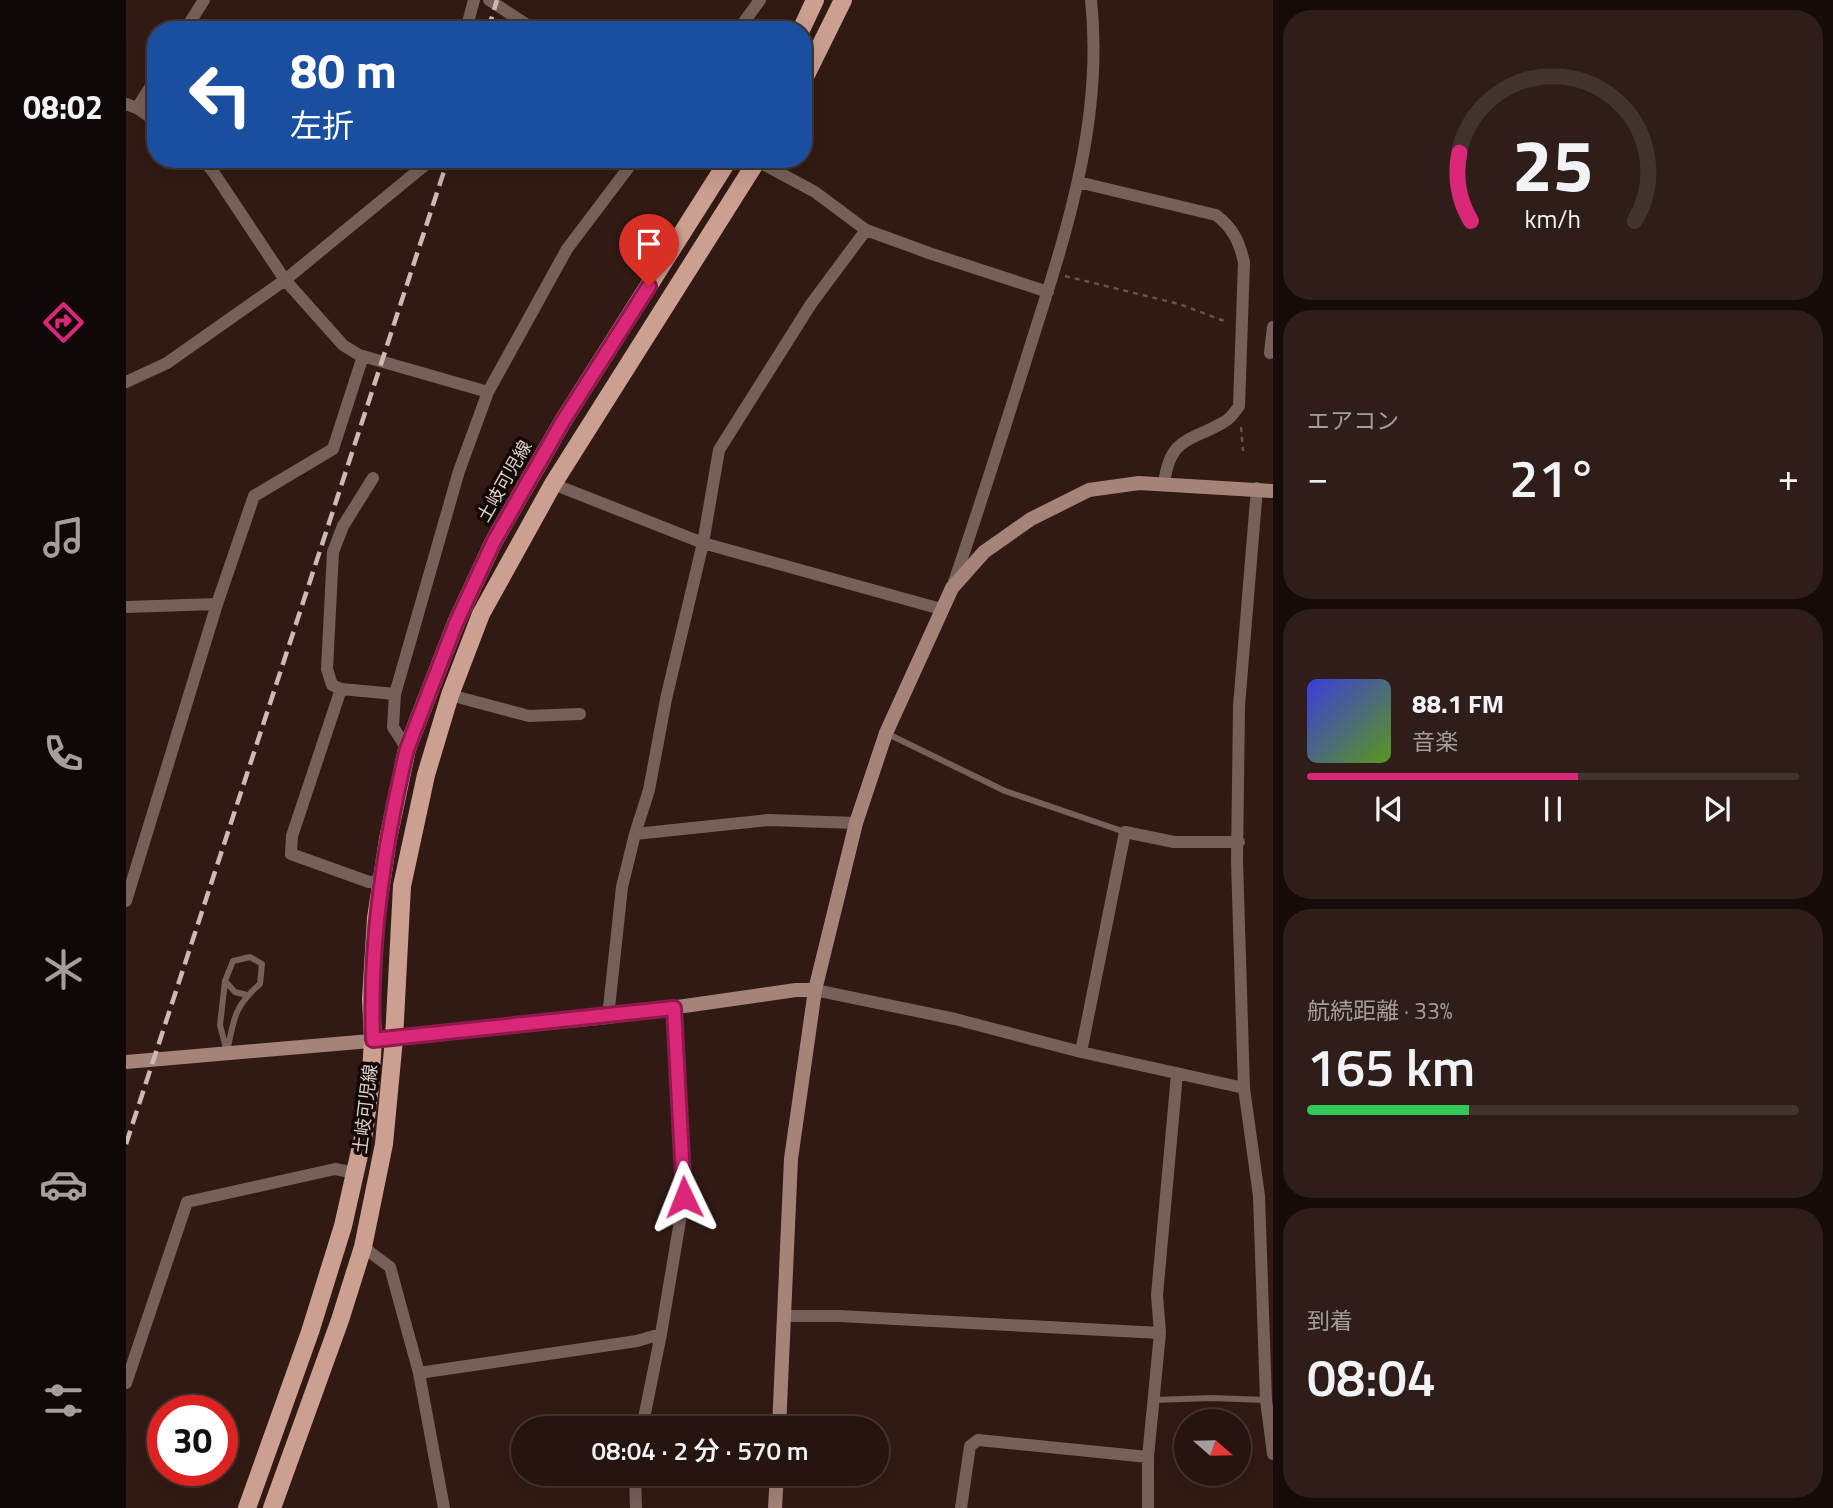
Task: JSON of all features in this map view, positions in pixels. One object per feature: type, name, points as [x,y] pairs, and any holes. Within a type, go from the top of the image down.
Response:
[{"type":"main road","points":[[805,21],[815,0]]},
{"type":"main road","points":[[812,63],[843,0]]},
{"type":"main road","name":"土岐可児線","points":[[247,1508],[310,1332],[355,1173],[369,1098],[376,918],[388,839],[407,749],[456,623],[494,541],[563,421],[723,168]]},
{"type":"main road","name":"土岐可児線","points":[[272,1508],[340,1320],[363,1247],[384,1144],[394,1039],[401,886],[426,775],[450,695],[481,614],[553,484],[752,168]]},
{"type":"street","points":[[191,21],[204,0]]},
{"type":"street","points":[[468,21],[474,0]]},
{"type":"street","points":[[489,0],[522,21]]},
{"type":"street","points":[[512,14],[515,0]]},
{"type":"street","points":[[745,21],[760,0]]},
{"type":"street","points":[[780,1416],[790,1159],[815,990],[856,823],[886,733],[952,588],[1048,292],[1078,182],[1092,107],[1094,56],[1088,1]]},
{"type":"street","points":[[147,88],[132,106],[147,115]]},
{"type":"street","points":[[211,168],[285,280],[343,345],[363,356],[488,392]]},
{"type":"street","points":[[126,382],[167,363],[285,280],[421,168]]},
{"type":"street","points":[[407,749],[393,727],[395,694],[458,471],[488,392],[567,249],[628,168]]},
{"type":"street","points":[[772,168],[815,192],[866,230],[1048,292]]},
{"type":"street","points":[[1078,182],[1216,215],[1228,224],[1239,240],[1244,262],[1239,406],[1227,421],[1185,439],[1175,449],[1165,471],[1164,484]]},
{"type":"street","points":[[608,1017],[622,887],[649,790],[666,699],[703,543],[719,450],[811,304],[866,230]]},
{"type":"street","points":[[1270,353],[1273,327]]},
{"type":"street","points":[[126,901],[217,604],[254,496],[333,449],[363,356]]},
{"type":"street","points":[[373,478],[343,526],[333,552],[327,669],[332,685],[395,694]]},
{"type":"street","points":[[952,588],[984,552],[1031,519],[1089,490],[1139,483],[1273,491]]},
{"type":"street","points":[[553,484],[703,543],[941,609]]},
{"type":"street","points":[[1257,488],[1239,706],[1237,861],[1244,1088],[1259,1196],[1266,1400],[1273,1454]]},
{"type":"street","points":[[126,607],[217,604]]},
{"type":"street","points":[[341,688],[292,836],[291,854],[369,882],[382,881]]},
{"type":"street","points":[[450,695],[529,716],[580,714]]},
{"type":"street","points":[[635,834],[768,820],[856,823]]},
{"type":"street","points":[[1081,1052],[1125,832],[1174,842],[1239,842]]},
{"type":"street","points":[[126,1062],[608,1017],[796,990],[815,990],[955,1019],[1081,1052],[1244,1088]]},
{"type":"street","points":[[644,1416],[684,1197],[674,1008]]},
{"type":"street","points":[[1148,1508],[1149,1457],[1160,1333],[1157,1295],[1177,1073]]},
{"type":"street","points":[[126,1383],[187,1202],[335,1169],[355,1173]]},
{"type":"street","points":[[363,1247],[390,1267],[419,1373],[444,1508]]},
{"type":"street","points":[[784,1316],[839,1316],[1160,1333]]},
{"type":"street","points":[[419,1373],[624,1343],[661,1334]]},
{"type":"street","points":[[961,1508],[970,1446],[978,1440],[1149,1457]]},
{"type":"street","points":[[635,1486],[636,1508]]},
{"type":"street","points":[[775,1508],[776,1486]]},
{"type":"lane","points":[[886,733],[1005,792],[1125,832]]},
{"type":"lane","points":[[250,957],[262,964],[260,984],[247,995],[235,1012],[227,1052],[220,1025],[225,981],[233,961],[250,957]]},
{"type":"lane","points":[[225,981],[235,992],[247,995]]},
{"type":"lane","points":[[1155,1400],[1266,1400]]},
{"type":"path","points":[[1053,273],[1179,304],[1225,321],[1242,331]]},
{"type":"path","points":[[1239,406],[1243,451]]},
{"type":"railway","points":[[491,21],[497,0]]},
{"type":"railway","points":[[126,1144],[445,168]]},
{"type":"route","points":[[649,286],[563,421],[494,541],[456,623],[407,749],[402,769],[376,918],[371,999],[373,1040],[674,1008],[684,1197]]}]
